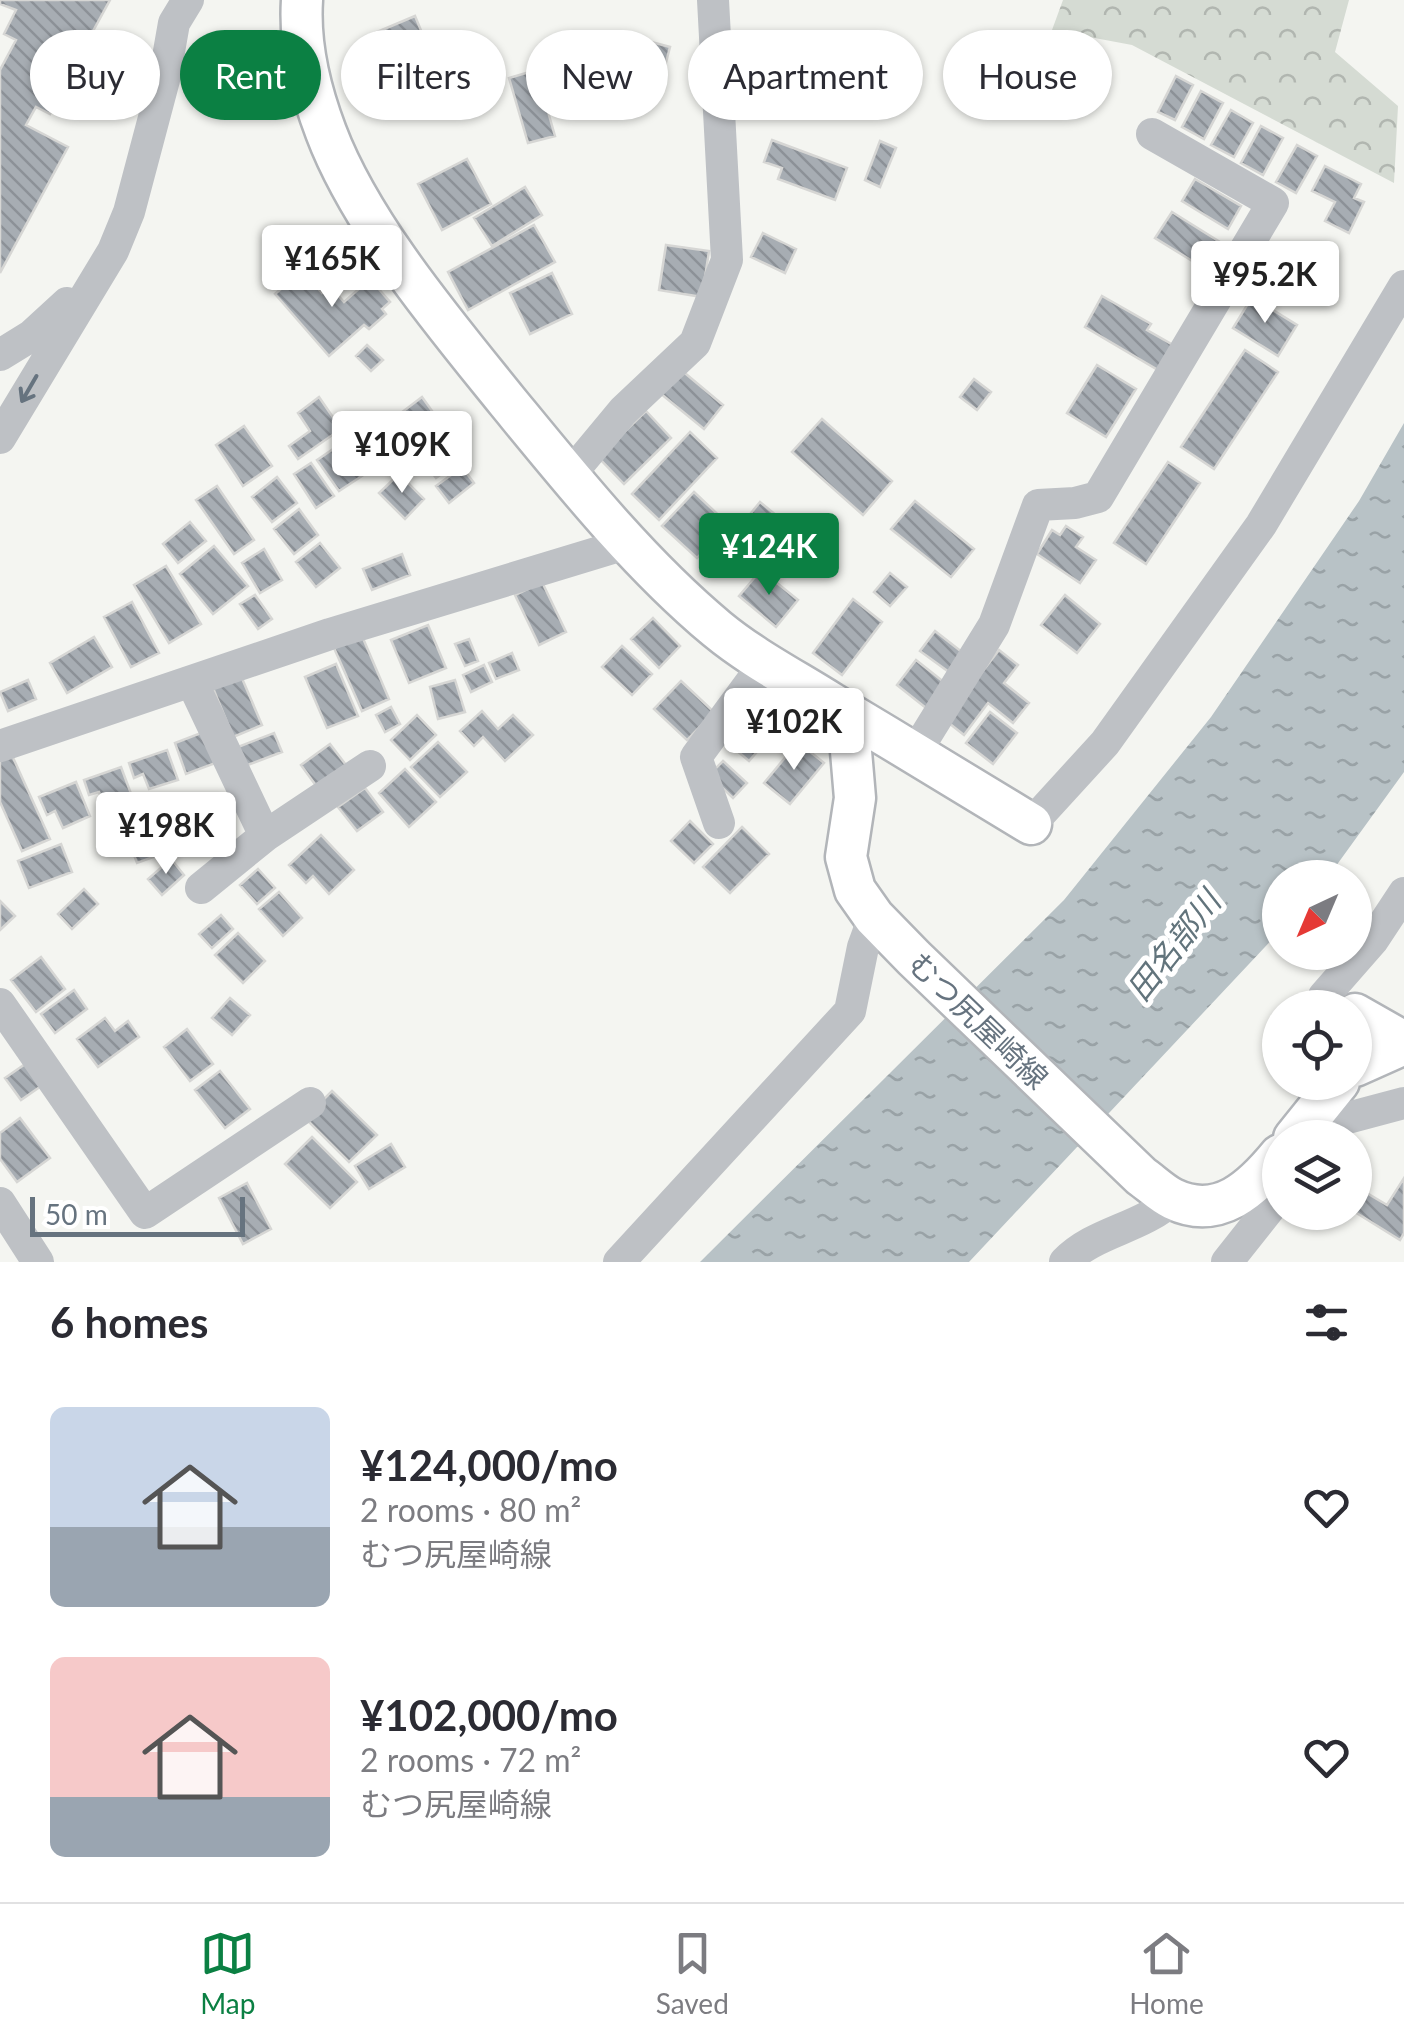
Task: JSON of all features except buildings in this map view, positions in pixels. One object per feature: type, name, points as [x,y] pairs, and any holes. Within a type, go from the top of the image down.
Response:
[{"type":"main road","name":"むつ尻屋崎線","points":[[302,0],[300,26],[308,78],[328,136],[357,193],[446,326],[569,476],[629,543],[717,629],[765,663],[1032,824]]},
{"type":"main road","name":"むつ尻屋崎線","points":[[816,693],[849,728],[855,798],[846,857],[855,890],[874,917],[1140,1176],[1174,1199]]},
{"type":"main road","points":[[1372,1024],[1404,1043]]},
{"type":"main road","points":[[1372,1058],[1404,1043]]},
{"type":"main road","points":[[1308,1120],[1325,1100]]},
{"type":"main road","points":[[1174,1199],[1199,1206],[1238,1198],[1262,1173]]},
{"type":"street","points":[[0,438],[113,251],[129,212],[164,80],[174,22],[188,0]]},
{"type":"street","points":[[569,476],[623,411],[695,343],[727,260],[713,0]]},
{"type":"street","points":[[914,754],[994,626],[1038,505],[1098,497],[1272,203],[1152,134]]},
{"type":"street","points":[[0,355],[31,336],[94,280]]},
{"type":"street","points":[[1032,824],[1105,743],[1262,526],[1404,286]]},
{"type":"street","points":[[0,746],[330,634],[629,543]]},
{"type":"street","points":[[718,823],[696,756],[765,663]]},
{"type":"street","points":[[192,682],[265,836]]},
{"type":"street","points":[[201,888],[265,836],[370,766]]},
{"type":"street","points":[[1349,990],[1373,940],[1404,893]]},
{"type":"street","points":[[619,1262],[850,1011],[863,947],[874,917]]},
{"type":"street","points":[[0,1004],[145,1213],[310,1103]]},
{"type":"street","points":[[1340,1120],[1404,1103]]},
{"type":"street","points":[[1065,1262],[1078,1248],[1156,1216],[1174,1199]]},
{"type":"street","points":[[0,1203],[38,1262]]},
{"type":"street","points":[[1227,1262],[1262,1218]]},
{"type":"green space","points":[[1063,0],[1349,0],[1335,52],[1398,106],[1394,183],[1132,45],[1112,41],[1112,30],[1052,30]]},
{"type":"water","name":"田名部川","points":[[1404,423],[1404,772],[1340,860],[1262,860],[1262,950],[969,1262],[700,1262],[1064,900],[1211,717],[1359,501]]}]
